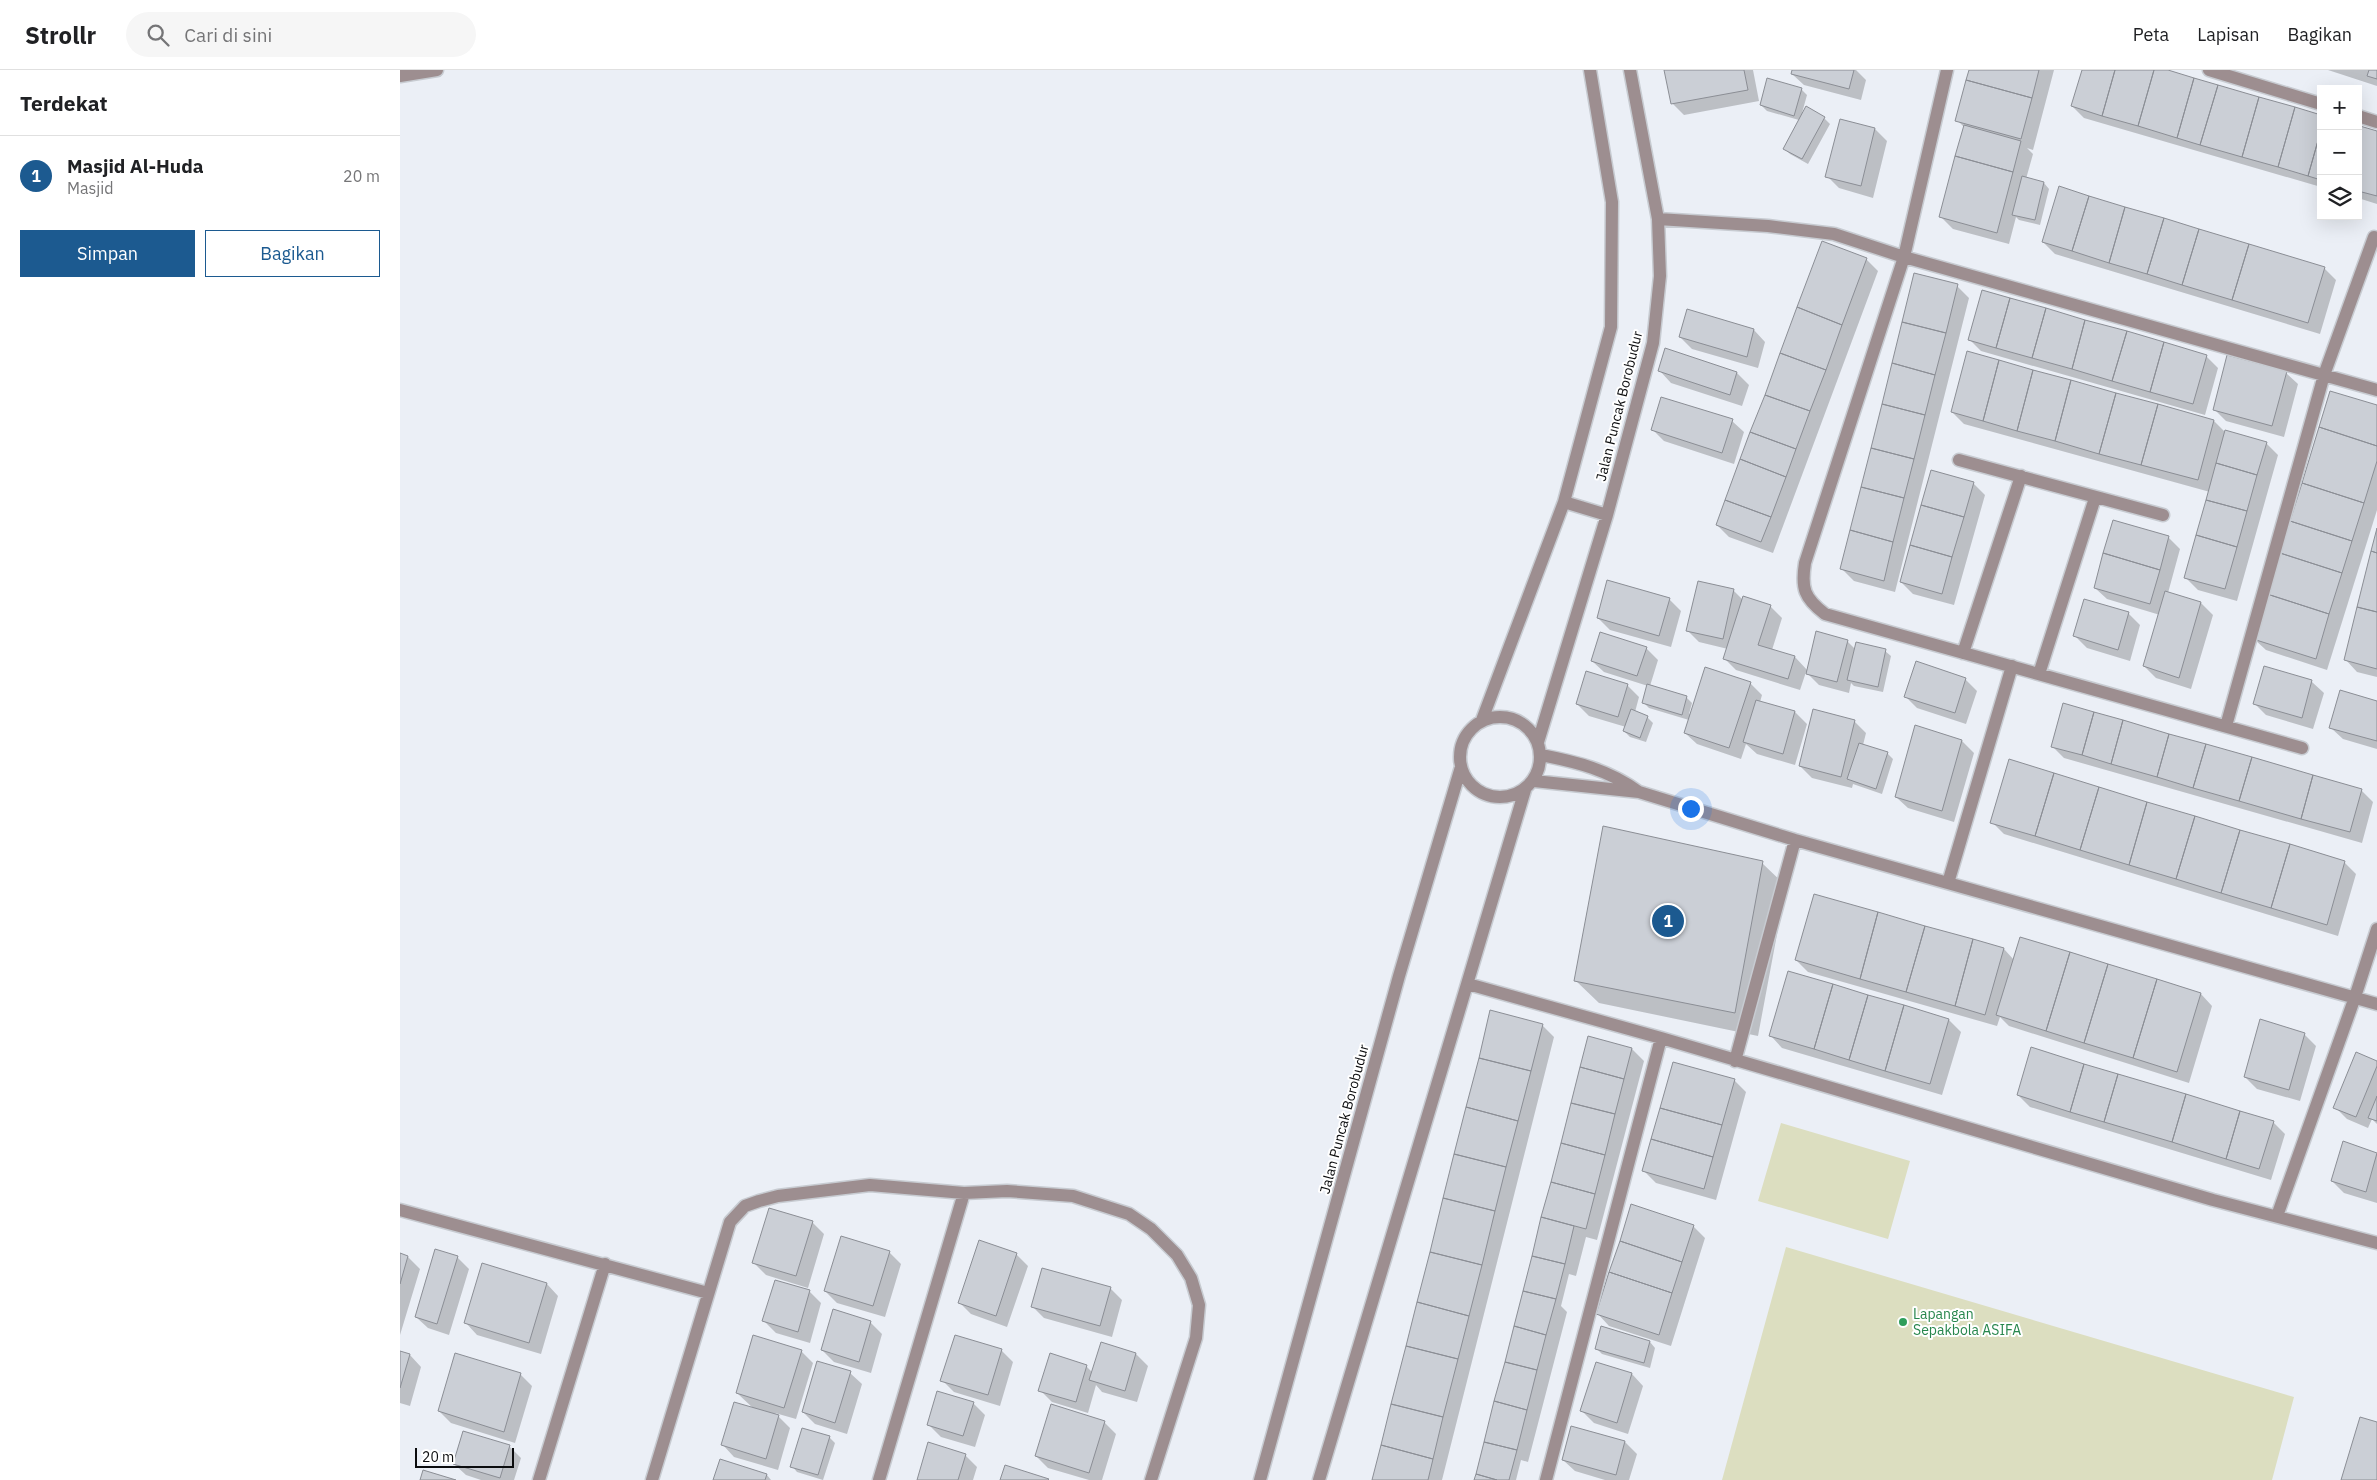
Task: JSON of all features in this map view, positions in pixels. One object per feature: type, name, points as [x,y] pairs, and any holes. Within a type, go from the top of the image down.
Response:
[{"type":"street","points":[[400,76],[437,70]]},
{"type":"street","name":"Jalan Puncak Borobudur","points":[[1482,720],[1564,502],[1611,326],[1612,202],[1590,70]]},
{"type":"street","name":"Jalan Puncak Borobudur","points":[[1539,748],[1607,515],[1653,343],[1660,276],[1658,219],[1630,70]]},
{"type":"street","points":[[1947,70],[1904,257],[1805,563],[1803,586],[1809,600],[1825,614],[2302,748]]},
{"type":"street","points":[[2209,70],[2317,103]]},
{"type":"street","points":[[2362,117],[2377,122]]},
{"type":"street","points":[[1658,219],[1768,226],[1834,234],[1904,257],[2377,390]]},
{"type":"street","points":[[2226,726],[2324,375],[2374,237]]},
{"type":"street","points":[[1959,460],[2163,515]]},
{"type":"street","points":[[1963,653],[2021,476]]},
{"type":"street","points":[[2039,674],[2095,498]]},
{"type":"street","points":[[1564,502],[1607,515]]},
{"type":"street","points":[[1948,883],[2012,666]]},
{"type":"street","points":[[1319,1480],[1529,785],[1539,768],[1539,748],[1531,730],[1514,719],[1494,716],[1482,720],[1471,729],[1463,740],[1460,753],[1461,767],[1466,779],[1475,789],[1487,796],[1500,798],[1513,796],[1529,785],[1639,792],[1795,840],[2377,1004]]},
{"type":"street","points":[[1539,748],[1619,777],[1639,792]]},
{"type":"street","name":"Jalan Puncak Borobudur","points":[[1260,1480],[1399,976],[1461,767]]},
{"type":"street","points":[[1735,1061],[1795,840]]},
{"type":"street","points":[[2277,1216],[2355,998],[2377,929]]},
{"type":"street","points":[[1468,984],[1660,1038],[2213,1200],[2377,1243]]},
{"type":"street","points":[[1546,1480],[1660,1038]]},
{"type":"street","points":[[652,1480],[730,1222],[746,1206],[778,1196],[870,1185],[964,1193],[1007,1191],[1073,1196],[1129,1214],[1151,1229],[1177,1255],[1191,1278],[1199,1306],[1196,1338],[1151,1480]]},
{"type":"street","points":[[879,1480],[964,1193]]},
{"type":"street","points":[[400,1210],[708,1293]]},
{"type":"street","points":[[539,1480],[605,1264]]},
{"type":"green space","points":[[1781,1123],[1910,1161],[1888,1239],[1758,1201]]},
{"type":"green space","name":"Lapangan Sepakbola ASIFA","points":[[1786,1247],[2294,1397],[2272,1480],[1722,1480]]},
{"type":"building","points":[[1664,70],[1744,70],[1748,90],[1671,104]]},
{"type":"building","points":[[1792,70],[1854,70],[1849,89],[1791,74]]},
{"type":"building","points":[[1969,70],[2039,70],[2032,98],[1966,80]]},
{"type":"building","points":[[2082,70],[2115,70],[2102,116],[2071,106]]},
{"type":"building","points":[[2115,70],[2154,70],[2138,126],[2102,116]]},
{"type":"building","points":[[2154,70],[2168,70],[2194,78],[2177,138],[2138,126]]},
{"type":"building","points":[[2369,70],[2377,70],[2377,79],[2367,76]]},
{"type":"building","points":[[1767,78],[1802,88],[1794,116],[1760,105]]},
{"type":"building","points":[[2194,78],[2218,85],[2200,145],[2177,138]]},
{"type":"building","points":[[1966,80],[2032,98],[2021,139],[1955,121]]},
{"type":"building","points":[[2218,85],[2259,97],[2242,157],[2200,145]]},
{"type":"building","points":[[2259,97],[2295,107],[2278,167],[2242,157]]},
{"type":"building","points":[[1806,106],[1825,117],[1802,159],[1783,149]]},
{"type":"building","points":[[2295,107],[2317,114],[2317,144],[2308,176],[2278,167]]},
{"type":"building","points":[[1840,119],[1875,128],[1861,186],[1825,177]]},
{"type":"building","points":[[1964,125],[2021,141],[2013,172],[1955,156]]},
{"type":"building","points":[[2362,127],[2377,131],[2377,196],[2362,192]]},
{"type":"building","points":[[2317,144],[2317,179],[2308,176]]},
{"type":"building","points":[[1955,156],[2013,172],[1997,233],[1939,217]]},
{"type":"building","points":[[2022,176],[2044,182],[2035,220],[2012,215]]},
{"type":"building","points":[[2059,186],[2089,196],[2072,251],[2042,242]]},
{"type":"building","points":[[2089,196],[2125,207],[2109,263],[2072,251]]},
{"type":"building","points":[[2125,207],[2164,218],[2147,274],[2109,263]]},
{"type":"building","points":[[2164,218],[2199,229],[2182,285],[2147,274]]},
{"type":"building","points":[[2199,229],[2249,244],[2232,300],[2182,285]]},
{"type":"building","points":[[1822,241],[1867,258],[1842,325],[1797,307]]},
{"type":"building","points":[[2249,244],[2325,267],[2308,323],[2232,300]]},
{"type":"building","points":[[1914,273],[1958,284],[1946,333],[1902,322]]},
{"type":"building","points":[[1982,290],[2010,298],[1996,348],[1968,340]]},
{"type":"building","points":[[2010,298],[2046,308],[2032,358],[1996,348]]},
{"type":"building","points":[[1797,307],[1842,325],[1826,370],[1780,353]]},
{"type":"building","points":[[2046,308],[2085,320],[2072,369],[2032,358]]},
{"type":"building","points":[[1687,309],[1754,329],[1747,357],[1679,337]]},
{"type":"building","points":[[2085,320],[2127,331],[2112,381],[2072,369]]},
{"type":"building","points":[[1902,322],[1946,333],[1935,375],[1892,363]]},
{"type":"building","points":[[2127,331],[2164,342],[2150,392],[2112,381]]},
{"type":"building","points":[[2164,342],[2207,355],[2193,404],[2150,392]]},
{"type":"building","points":[[1665,348],[1737,372],[1730,395],[1658,371]]},
{"type":"building","points":[[1967,351],[1999,360],[1983,421],[1951,412]]},
{"type":"building","points":[[1780,353],[1826,370],[1810,411],[1765,395]]},
{"type":"building","points":[[2227,355],[2287,371],[2272,426],[2213,410]]},
{"type":"building","points":[[1999,360],[2033,370],[2017,431],[1983,421]]},
{"type":"building","points":[[1892,363],[1935,375],[1925,415],[1882,404]]},
{"type":"building","points":[[2033,370],[2071,380],[2055,441],[2017,431]]},
{"type":"building","points":[[2071,380],[2116,393],[2099,454],[2055,441]]},
{"type":"building","points":[[2330,391],[2377,405],[2377,446],[2319,427]]},
{"type":"building","points":[[2116,393],[2158,404],[2141,465],[2099,454]]},
{"type":"building","points":[[1765,395],[1810,411],[1796,449],[1750,432]]},
{"type":"building","points":[[1661,397],[1733,419],[1722,453],[1651,430]]},
{"type":"building","points":[[1882,404],[1925,415],[1914,459],[1871,448]]},
{"type":"building","points":[[2158,404],[2214,420],[2198,480],[2141,465]]},
{"type":"building","points":[[2319,427],[2377,446],[2377,461],[2364,503],[2302,483]]},
{"type":"building","points":[[2225,430],[2267,442],[2257,475],[2216,463]]},
{"type":"building","points":[[1750,432],[1796,449],[1786,477],[1740,459]]},
{"type":"building","points":[[1871,448],[1914,459],[1904,498],[1861,487]]},
{"type":"building","points":[[1740,459],[1786,477],[1771,517],[1725,500]]},
{"type":"building","points":[[2216,463],[2257,475],[2247,511],[2206,500]]},
{"type":"building","points":[[1931,470],[1974,482],[1964,517],[1921,505]]},
{"type":"building","points":[[2302,483],[2364,503],[2352,541],[2290,521]]},
{"type":"building","points":[[1861,487],[1904,498],[1893,542],[1850,530]]},
{"type":"building","points":[[1725,500],[1771,517],[1761,542],[1716,525]]},
{"type":"building","points":[[2206,500],[2247,511],[2237,547],[2196,535]]},
{"type":"building","points":[[1921,505],[1964,517],[1952,557],[1910,545]]},
{"type":"building","points":[[2113,520],[2169,536],[2160,570],[2103,553]]},
{"type":"building","points":[[2290,521],[2352,541],[2342,573],[2280,553]]},
{"type":"building","points":[[2377,528],[2377,553],[2371,551]]},
{"type":"building","points":[[1850,530],[1893,542],[1884,581],[1840,569]]},
{"type":"building","points":[[2196,535],[2237,547],[2225,589],[2184,578]]},
{"type":"building","points":[[1910,545],[1952,557],[1942,594],[1900,582]]},
{"type":"building","points":[[2371,551],[2377,553],[2377,612],[2357,607]]},
{"type":"building","points":[[2103,553],[2160,570],[2150,604],[2094,588]]},
{"type":"building","points":[[2280,553],[2342,573],[2329,614],[2267,594]]},
{"type":"building","points":[[1607,580],[1670,598],[1659,636],[1597,618]]},
{"type":"building","points":[[1698,581],[1734,589],[1723,639],[1686,631]]},
{"type":"building","points":[[2165,591],[2201,602],[2179,678],[2143,666]]},
{"type":"building","points":[[2267,594],[2329,614],[2316,659],[2253,639]]},
{"type":"building","points":[[1743,596],[1771,605],[1758,645],[1795,656],[1788,679],[1723,659]]},
{"type":"building","points":[[2084,599],[2129,612],[2118,650],[2073,636]]},
{"type":"building","points":[[2357,607],[2377,612],[2377,669],[2344,660]]},
{"type":"building","points":[[1816,631],[1848,640],[1837,682],[1806,674]]},
{"type":"building","points":[[1600,632],[1647,647],[1637,676],[1591,661]]},
{"type":"building","points":[[1856,642],[1886,649],[1878,687],[1847,680]]},
{"type":"building","points":[[1916,661],[1966,678],[1955,713],[1904,697]]},
{"type":"building","points":[[2264,666],[2312,680],[2302,718],[2253,704]]},
{"type":"building","points":[[1705,667],[1751,682],[1729,748],[1684,733]]},
{"type":"building","points":[[1586,671],[1628,684],[1618,717],[1576,704]]},
{"type":"building","points":[[1647,684],[1687,696],[1682,715],[1642,703]]},
{"type":"building","points":[[2340,690],[2377,701],[2377,741],[2329,728]]},
{"type":"building","points":[[1756,700],[1795,711],[1783,754],[1743,742]]},
{"type":"building","points":[[2063,703],[2094,712],[2082,755],[2051,747]]},
{"type":"building","points":[[1631,709],[1648,716],[1640,738],[1623,731]]},
{"type":"building","points":[[1813,709],[1855,720],[1841,777],[1799,766]]},
{"type":"building","points":[[2094,712],[2123,720],[2111,764],[2082,755]]},
{"type":"building","points":[[2123,720],[2169,734],[2157,777],[2111,764]]},
{"type":"building","points":[[1915,725],[1962,740],[1942,811],[1895,797]]},
{"type":"building","points":[[2169,734],[2206,744],[2193,788],[2157,777]]},
{"type":"building","points":[[1859,743],[1888,752],[1876,789],[1847,779]]},
{"type":"building","points":[[2206,744],[2252,757],[2239,801],[2193,788]]},
{"type":"building","points":[[2252,757],[2313,775],[2301,819],[2239,801]]},
{"type":"building","points":[[2009,759],[2054,773],[2035,836],[1990,823]]},
{"type":"building","points":[[2054,773],[2099,787],[2080,850],[2035,836]]},
{"type":"building","points":[[2313,775],[2362,789],[2350,832],[2301,819]]},
{"type":"building","points":[[2099,787],[2147,802],[2129,865],[2080,850]]},
{"type":"building","points":[[2147,802],[2195,816],[2176,879],[2129,865]]},
{"type":"building","points":[[2195,816],[2240,830],[2221,893],[2176,879]]},
{"type":"building","points":[[1603,826],[1763,861],[1735,1013],[1574,981]]},
{"type":"building","points":[[2240,830],[2290,844],[2271,908],[2221,893]]},
{"type":"building","points":[[2290,844],[2345,861],[2327,925],[2271,908]]},
{"type":"building","points":[[1814,894],[1878,912],[1860,979],[1795,960]]},
{"type":"building","points":[[1878,912],[1925,926],[1906,992],[1860,979]]},
{"type":"building","points":[[1925,926],[1973,939],[1955,1006],[1906,992]]},
{"type":"building","points":[[2020,937],[2070,952],[2046,1031],[1996,1015]]},
{"type":"building","points":[[1973,939],[2004,948],[1985,1015],[1955,1006]]},
{"type":"building","points":[[2070,952],[2108,964],[2084,1043],[2046,1031]]},
{"type":"building","points":[[2108,964],[2157,979],[2133,1058],[2084,1043]]},
{"type":"building","points":[[1788,971],[1833,984],[1814,1049],[1769,1036]]},
{"type":"building","points":[[2157,979],[2201,993],[2177,1072],[2133,1058]]},
{"type":"building","points":[[1833,984],[1868,995],[1849,1060],[1814,1049]]},
{"type":"building","points":[[1868,995],[1904,1005],[1885,1071],[1849,1060]]},
{"type":"building","points":[[1904,1005],[1949,1019],[1930,1084],[1885,1071]]},
{"type":"building","points":[[1490,1010],[1543,1024],[1531,1071],[1479,1058]]},
{"type":"building","points":[[2260,1019],[2305,1033],[2289,1090],[2244,1077]]},
{"type":"building","points":[[1588,1036],[1632,1048],[1624,1079],[1580,1067]]},
{"type":"building","points":[[2031,1047],[2084,1064],[2070,1112],[2017,1095]]},
{"type":"building","points":[[2356,1052],[2377,1061],[2377,1066],[2356,1117],[2333,1108]]},
{"type":"building","points":[[1479,1058],[1531,1071],[1518,1121],[1466,1107]]},
{"type":"building","points":[[1673,1062],[1735,1079],[1722,1125],[1660,1108]]},
{"type":"building","points":[[2084,1064],[2118,1074],[2104,1122],[2070,1112]]},
{"type":"building","points":[[1580,1067],[1624,1079],[1615,1114],[1571,1103]]},
{"type":"building","points":[[2118,1074],[2186,1094],[2172,1142],[2104,1122]]},
{"type":"building","points":[[2186,1094],[2240,1111],[2226,1159],[2172,1142]]},
{"type":"building","points":[[2377,1096],[2377,1121],[2368,1118]]},
{"type":"building","points":[[1571,1103],[1615,1114],[1605,1155],[1561,1143]]},
{"type":"building","points":[[1466,1107],[1518,1121],[1506,1167],[1454,1154]]},
{"type":"building","points":[[1660,1108],[1722,1125],[1713,1157],[1651,1139]]},
{"type":"building","points":[[2240,1111],[2274,1121],[2259,1169],[2226,1159]]},
{"type":"building","points":[[1651,1139],[1713,1157],[1704,1189],[1642,1171]]},
{"type":"building","points":[[2343,1141],[2377,1153],[2366,1192],[2331,1181]]},
{"type":"building","points":[[1561,1143],[1605,1155],[1595,1194],[1551,1182]]},
{"type":"building","points":[[1454,1154],[1506,1167],[1495,1211],[1443,1198]]},
{"type":"building","points":[[1551,1182],[1595,1194],[1586,1229],[1541,1217]]},
{"type":"building","points":[[1443,1198],[1495,1211],[1482,1265],[1430,1252]]},
{"type":"building","points":[[1631,1204],[1694,1225],[1682,1262],[1620,1241]]},
{"type":"building","points":[[769,1208],[813,1221],[796,1276],[752,1263]]},
{"type":"building","points":[[1541,1217],[1574,1226],[1565,1264],[1532,1256]]},
{"type":"building","points":[[841,1236],[890,1251],[873,1306],[824,1291]]},
{"type":"building","points":[[979,1240],[1017,1253],[996,1316],[958,1303]]},
{"type":"building","points":[[1620,1241],[1682,1262],[1672,1293],[1609,1272]]},
{"type":"building","points":[[435,1249],[458,1256],[437,1324],[415,1317]]},
{"type":"building","points":[[1430,1252],[1482,1265],[1469,1316],[1417,1302]]},
{"type":"building","points":[[400,1253],[408,1256],[400,1284]]},
{"type":"building","points":[[1532,1256],[1565,1264],[1556,1299],[1523,1291]]},
{"type":"building","points":[[482,1263],[547,1283],[529,1343],[464,1323]]},
{"type":"building","points":[[1042,1268],[1111,1287],[1100,1326],[1031,1307]]},
{"type":"building","points":[[1609,1272],[1672,1293],[1659,1335],[1596,1314]]},
{"type":"building","points":[[775,1280],[810,1290],[798,1332],[762,1321]]},
{"type":"building","points":[[1523,1291],[1556,1299],[1546,1335],[1514,1326]]},
{"type":"building","points":[[1417,1302],[1469,1316],[1458,1359],[1406,1346]]},
{"type":"building","points":[[833,1309],[871,1321],[859,1362],[821,1350]]},
{"type":"building","points":[[1514,1326],[1546,1335],[1537,1370],[1505,1362]]},
{"type":"building","points":[[1601,1326],[1650,1341],[1644,1363],[1595,1349]]},
{"type":"building","points":[[753,1335],[802,1350],[784,1408],[736,1393]]},
{"type":"building","points":[[955,1335],[1002,1349],[988,1395],[940,1381]]},
{"type":"building","points":[[1101,1342],[1136,1353],[1125,1391],[1089,1380]]},
{"type":"building","points":[[1406,1346],[1458,1359],[1443,1417],[1391,1404]]},
{"type":"building","points":[[400,1351],[410,1354],[400,1388]]},
{"type":"building","points":[[455,1353],[521,1373],[504,1432],[438,1411]]},
{"type":"building","points":[[1050,1353],[1087,1365],[1076,1402],[1038,1391]]},
{"type":"building","points":[[817,1361],[851,1371],[835,1423],[802,1412]]},
{"type":"building","points":[[1505,1362],[1537,1370],[1527,1410],[1494,1401]]},
{"type":"building","points":[[1596,1362],[1632,1373],[1617,1423],[1580,1411]]},
{"type":"building","points":[[937,1391],[974,1402],[963,1436],[927,1425]]},
{"type":"building","points":[[1494,1401],[1527,1410],[1517,1450],[1484,1442]]},
{"type":"building","points":[[734,1402],[779,1415],[766,1459],[721,1445]]},
{"type":"building","points":[[1051,1404],[1105,1421],[1089,1473],[1035,1456]]},
{"type":"building","points":[[1391,1404],[1443,1417],[1433,1459],[1381,1445]]},
{"type":"building","points":[[2360,1417],[2377,1422],[2377,1480],[2341,1480]]},
{"type":"building","points":[[1571,1426],[1625,1441],[1616,1475],[1562,1460]]},
{"type":"building","points":[[802,1428],[830,1436],[818,1475],[790,1467]]},
{"type":"building","points":[[463,1431],[510,1445],[500,1478],[453,1464]]},
{"type":"building","points":[[928,1442],[966,1454],[958,1480],[917,1480]]},
{"type":"building","points":[[1484,1442],[1517,1450],[1509,1480],[1497,1480],[1476,1474]]},
{"type":"building","points":[[1381,1445],[1433,1459],[1428,1480],[1372,1480]]},
{"type":"building","points":[[720,1459],[767,1474],[765,1480],[713,1480]]},
{"type":"building","points":[[1005,1465],[1049,1479],[1000,1480]]},
{"type":"building","points":[[423,1470],[456,1480],[420,1480]]},
{"type":"building","points":[[1476,1474],[1497,1480],[1474,1480]]},
{"type":"place","name":"Masjid Al-Huda","points":[[1668,921]]},
{"type":"place","name":"Lapangan Sepakbola ASIFA","points":[[1903,1322]]}]
